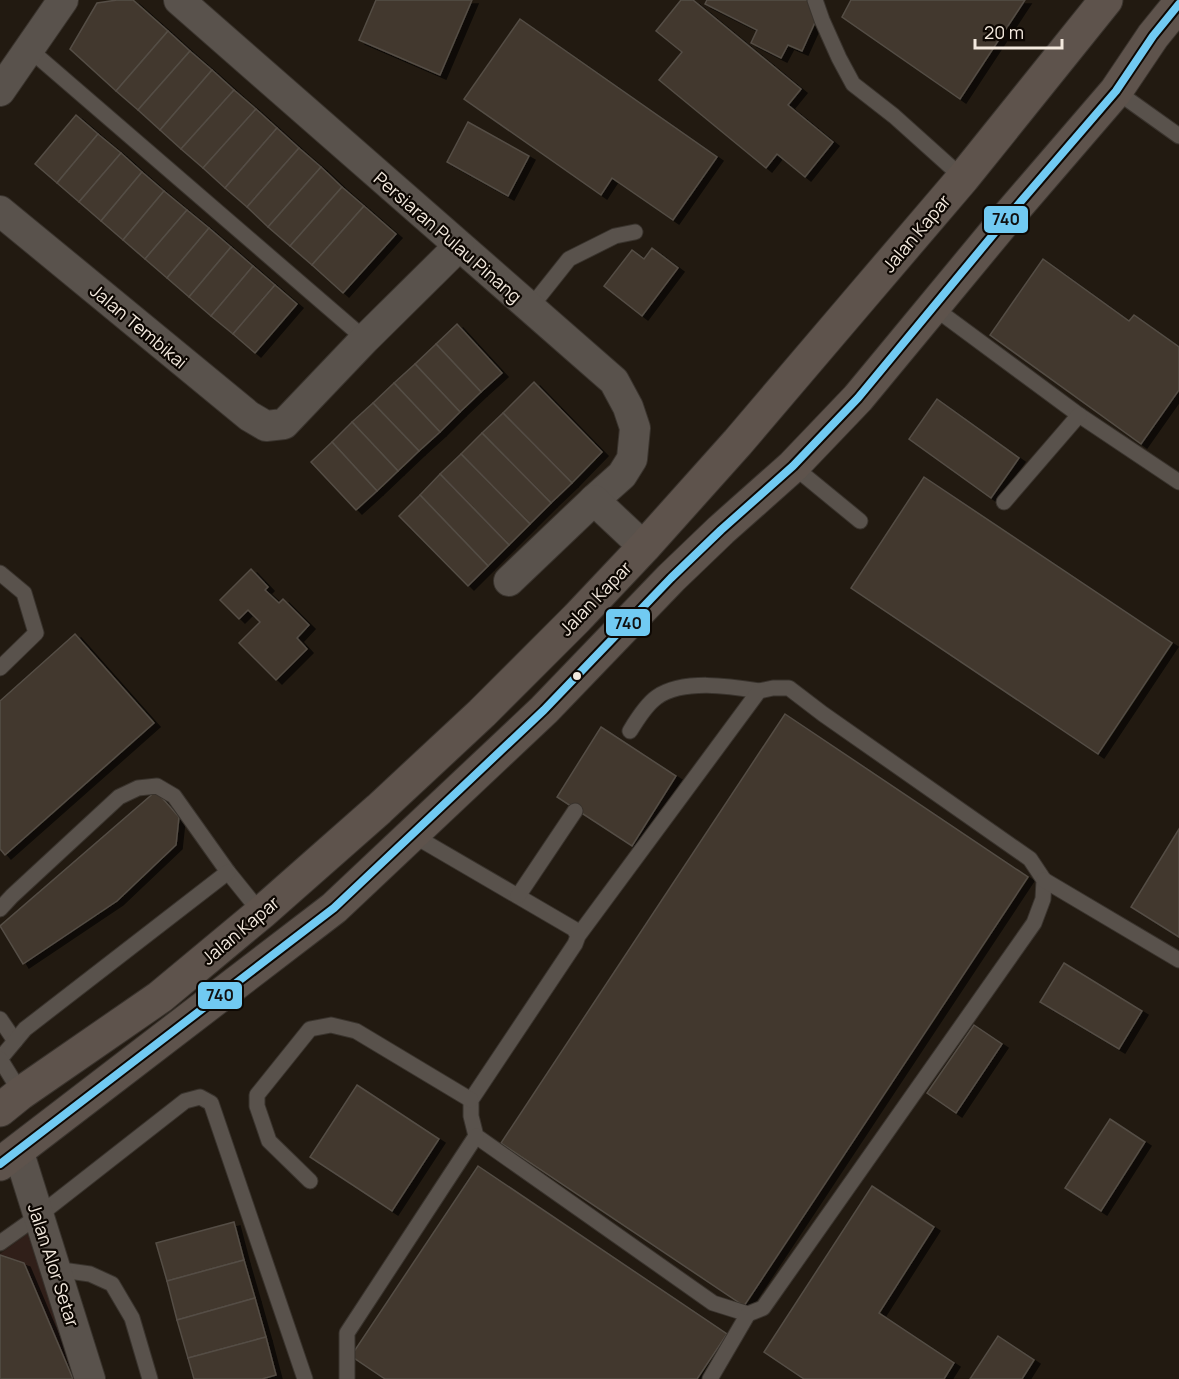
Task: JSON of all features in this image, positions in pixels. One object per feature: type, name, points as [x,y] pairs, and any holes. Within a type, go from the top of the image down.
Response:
[{"type":"highway","name":"Jalan Kapar","points":[[11,1101],[160,998],[379,809],[482,714],[644,547],[738,442],[963,177],[1106,0]]},
{"type":"highway","name":"Jalan Kapar","points":[[9,1157],[334,908],[544,710],[704,546],[793,466],[858,398],[1011,213],[1116,92],[1153,36],[1179,4]]},
{"type":"street","points":[[0,91],[63,0]]},
{"type":"street","name":"Persiaran Pulau Pinang","points":[[179,0],[614,381],[628,407],[635,428],[632,459],[622,475],[509,581]]},
{"type":"street","name":"Jalan Tembikai","points":[[0,211],[249,416],[266,426],[284,424],[365,339]]},
{"type":"street","points":[[365,339],[459,246]]},
{"type":"street","points":[[594,500],[644,547]]},
{"type":"street","name":"Jalan Alor Setar","points":[[9,1157],[38,1216],[90,1379]]},
{"type":"lane","points":[[815,0],[839,58],[853,84],[894,116],[963,177]]},
{"type":"lane","points":[[29,49],[365,339]]},
{"type":"lane","points":[[1116,92],[1179,135]]},
{"type":"lane","points":[[531,308],[568,259],[615,236],[635,232]]},
{"type":"lane","points":[[933,307],[1079,414],[1179,482]]},
{"type":"lane","points":[[1005,502],[1079,414]]},
{"type":"lane","points":[[793,466],[860,521]]},
{"type":"lane","points":[[0,573],[24,593],[36,633],[0,668]]},
{"type":"lane","points":[[630,731],[656,698],[673,689],[704,685],[733,686],[759,691],[773,687],[789,688],[1030,859],[1044,880],[1179,960]]},
{"type":"lane","points":[[748,1314],[713,1303],[476,1136],[471,1116],[471,1100],[575,944],[578,936],[759,691]]},
{"type":"lane","points":[[0,909],[119,796],[138,788],[157,786],[174,796],[228,872],[261,913]]},
{"type":"lane","points":[[518,896],[575,811]]},
{"type":"lane","points":[[411,834],[574,929],[578,936]]},
{"type":"lane","points":[[11,1101],[0,1059],[25,1029],[228,872]]},
{"type":"lane","points":[[710,1379],[748,1314],[763,1308],[1034,924],[1043,899],[1044,880]]},
{"type":"lane","points":[[0,1019],[15,1041]]},
{"type":"lane","points":[[310,1181],[269,1141],[258,1106],[257,1095],[310,1029],[331,1025],[356,1031],[471,1100]]},
{"type":"lane","points":[[0,1243],[185,1101],[200,1097],[212,1104],[306,1379]]},
{"type":"lane","points":[[347,1379],[347,1334],[476,1136]]},
{"type":"lane","points":[[55,1269],[90,1274],[112,1284],[132,1318],[150,1379]]},
{"type":"shaded area","points":[[30,1232],[78,1379],[0,1379],[0,1254]]},
{"type":"building","points":[[133,0],[168,31],[116,91],[70,49],[97,3]]},
{"type":"building","points":[[376,0],[472,0],[440,75],[359,40]]},
{"type":"building","points":[[681,0],[693,0],[801,89],[788,105],[833,142],[805,177],[777,154],[766,168],[659,80],[682,52],[656,31]]},
{"type":"building","points":[[707,0],[809,0],[817,18],[802,51],[788,45],[781,58],[751,43],[757,30],[705,4]]},
{"type":"building","points":[[851,0],[1025,0],[960,99],[842,17]]},
{"type":"building","points":[[520,19],[717,157],[673,220],[612,178],[601,195],[464,99]]},
{"type":"building","points":[[168,31],[190,51],[138,110],[116,91]]},
{"type":"building","points":[[190,51],[212,70],[160,130],[138,110]]},
{"type":"building","points":[[212,70],[234,90],[181,149],[160,130]]},
{"type":"building","points":[[234,90],[256,109],[203,168],[181,149]]},
{"type":"building","points":[[256,109],[277,128],[225,188],[203,168]]},
{"type":"building","points":[[76,115],[98,134],[57,183],[35,164]]},
{"type":"building","points":[[468,122],[529,156],[508,196],[447,162]]},
{"type":"building","points":[[277,128],[299,148],[247,207],[225,188]]},
{"type":"building","points":[[98,134],[121,153],[79,202],[57,183]]},
{"type":"building","points":[[299,148],[321,167],[268,227],[247,207]]},
{"type":"building","points":[[121,153],[142,172],[101,221],[79,202]]},
{"type":"building","points":[[321,167],[342,187],[290,246],[268,227]]},
{"type":"building","points":[[142,172],[164,191],[123,240],[101,221]]},
{"type":"building","points":[[342,187],[364,206],[312,265],[290,246]]},
{"type":"building","points":[[164,191],[187,210],[145,259],[123,240]]},
{"type":"building","points":[[364,206],[396,234],[343,293],[312,265]]},
{"type":"building","points":[[187,210],[209,228],[167,278],[145,259]]},
{"type":"building","points":[[209,228],[231,247],[189,297],[167,278]]},
{"type":"building","points":[[231,247],[253,266],[211,316],[189,297]]},
{"type":"building","points":[[652,248],[678,268],[642,316],[604,286],[632,250],[644,259]]},
{"type":"building","points":[[1043,259],[1129,321],[1134,315],[1179,347],[1179,390],[1141,444],[990,335]]},
{"type":"building","points":[[253,266],[275,285],[233,334],[211,316]]},
{"type":"building","points":[[275,285],[297,304],[255,353],[233,334]]},
{"type":"building","points":[[457,324],[502,373],[481,392],[436,344]]},
{"type":"building","points":[[436,344],[481,392],[460,412],[415,364]]},
{"type":"building","points":[[415,364],[460,412],[440,432],[394,383]]},
{"type":"building","points":[[534,382],[602,452],[572,483],[503,413]]},
{"type":"building","points":[[394,383],[440,432],[419,451],[373,403]]},
{"type":"building","points":[[937,399],[1019,458],[991,498],[909,439]]},
{"type":"building","points":[[373,403],[419,451],[398,471],[352,422]]},
{"type":"building","points":[[503,413],[572,483],[551,503],[482,433]]},
{"type":"building","points":[[352,422],[398,471],[377,491],[332,442]]},
{"type":"building","points":[[482,433],[551,503],[530,524],[461,454]]},
{"type":"building","points":[[332,442],[377,491],[356,510],[311,462]]},
{"type":"building","points":[[461,454],[530,524],[509,545],[440,474]]},
{"type":"building","points":[[440,474],[509,545],[488,566],[420,495]]},
{"type":"building","points":[[924,477],[1172,643],[1098,754],[851,588]]},
{"type":"building","points":[[420,495],[488,566],[468,586],[399,516]]},
{"type":"building","points":[[251,569],[268,587],[265,590],[279,603],[283,599],[309,625],[297,638],[307,649],[276,680],[239,643],[260,622],[248,610],[239,619],[220,600]]},
{"type":"building","points":[[75,634],[154,723],[5,855],[0,849],[0,701]]},
{"type":"building","points":[[785,714],[1028,877],[744,1306],[501,1143]]},
{"type":"building","points":[[601,727],[676,776],[632,846],[557,797]]},
{"type":"building","points":[[156,791],[179,817],[176,845],[117,901],[23,964],[0,926]]},
{"type":"building","points":[[1179,829],[1179,937],[1131,907]]},
{"type":"building","points":[[1064,963],[1142,1011],[1119,1049],[1040,1002]]},
{"type":"building","points":[[974,1025],[1002,1044],[956,1113],[927,1093]]},
{"type":"building","points":[[357,1085],[439,1139],[392,1211],[310,1157]]},
{"type":"building","points":[[1110,1119],[1145,1142],[1101,1211],[1065,1188]]},
{"type":"building","points":[[478,1166],[727,1334],[697,1379],[385,1379],[351,1356]]},
{"type":"building","points":[[872,1186],[934,1227],[879,1313],[954,1363],[944,1379],[804,1379],[764,1352]]},
{"type":"building","points":[[234,1222],[244,1260],[167,1281],[156,1243]]},
{"type":"building","points":[[0,1255],[24,1263],[73,1379],[0,1379]]},
{"type":"building","points":[[244,1260],[255,1298],[177,1320],[167,1281]]},
{"type":"building","points":[[255,1298],[266,1337],[188,1358],[177,1320]]},
{"type":"building","points":[[998,1336],[1034,1360],[1022,1379],[970,1379]]},
{"type":"building","points":[[266,1337],[276,1375],[262,1379],[194,1379],[188,1358]]},
{"type":"transit line","name":"740","points":[[0,1164],[334,908],[544,710],[671,578],[793,466],[858,398],[1011,213],[1116,91],[1153,36],[1179,4]]}]
